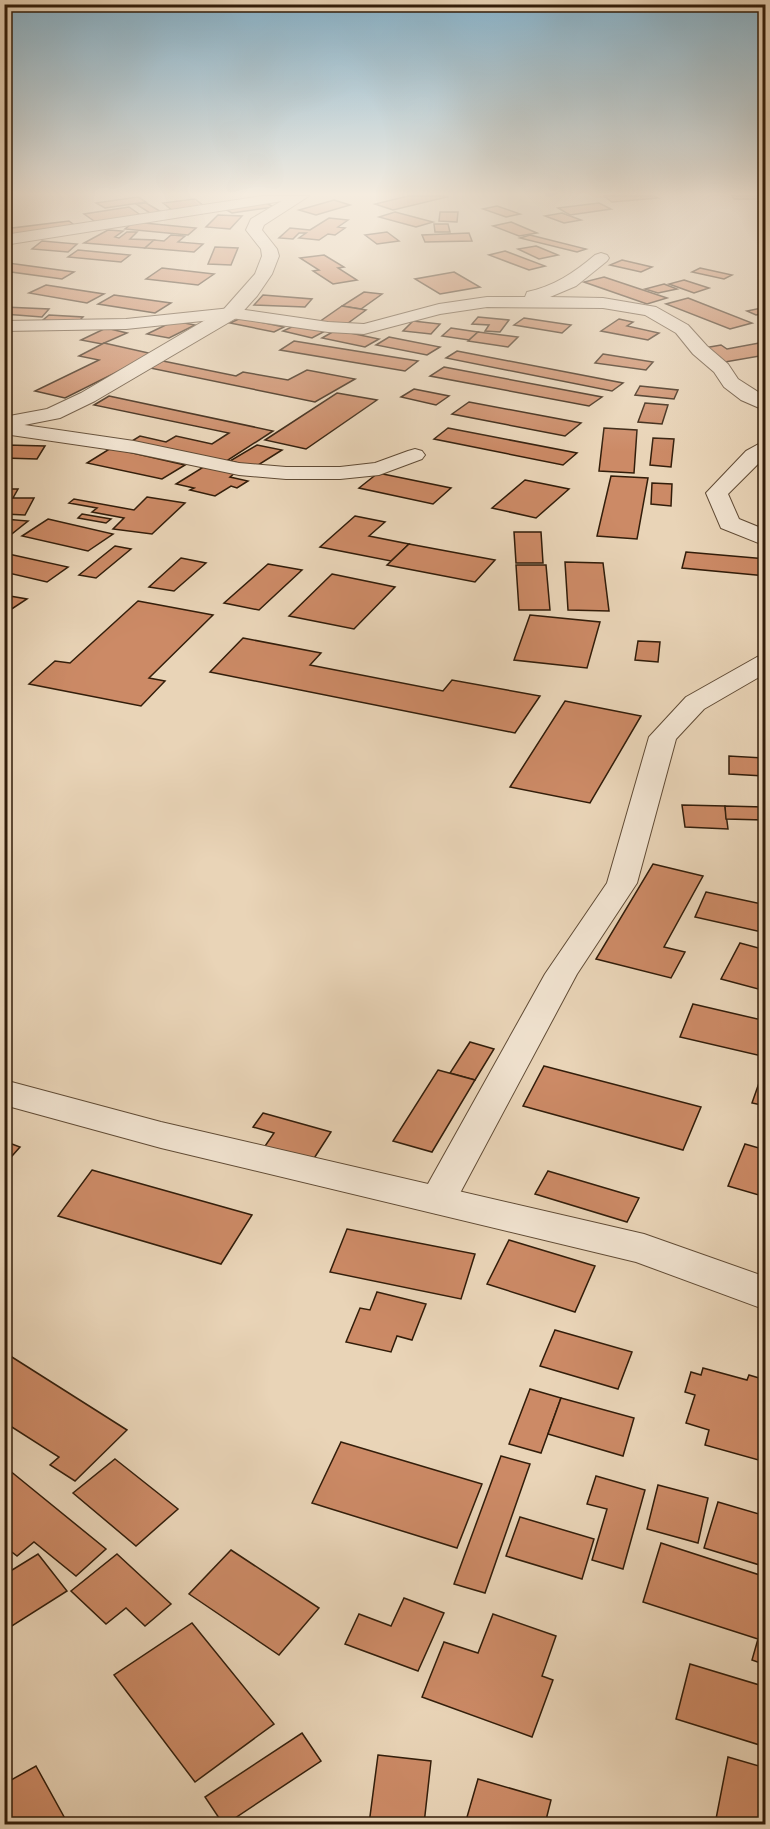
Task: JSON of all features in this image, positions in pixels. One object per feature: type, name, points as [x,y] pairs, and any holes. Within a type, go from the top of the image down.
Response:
[{"type":"street","points":[[4,425],[62,410],[231,313],[243,302],[258,281]]},
{"type":"street","points":[[4,326],[126,324],[231,313],[328,327],[364,329],[439,309],[551,294],[570,282],[650,311],[682,329],[700,350],[722,368],[731,383],[765,405]]},
{"type":"street","points":[[487,302],[603,303],[650,311]]},
{"type":"street","points":[[4,425],[134,447],[239,469],[286,473],[340,473],[379,468],[415,455]]},
{"type":"street","points":[[765,446],[753,455],[717,493],[729,523],[765,539]]},
{"type":"street","points":[[438,1200],[561,974],[622,883],[663,737],[695,704],[765,663]]},
{"type":"street","points":[[4,1092],[161,1135],[644,1249],[765,1294]]},
{"type":"building","points":[[166,281],[203,281],[198,285]]},
{"type":"building","points":[[329,281],[349,281],[333,284]]},
{"type":"building","points":[[419,281],[470,281],[480,287],[440,294]]},
{"type":"building","points":[[617,281],[667,298],[647,304],[584,282]]},
{"type":"building","points":[[688,281],[709,288],[694,293],[669,284]]},
{"type":"building","points":[[664,284],[677,289],[658,293],[645,289]]},
{"type":"building","points":[[46,285],[104,294],[87,303],[29,293]]},
{"type":"building","points":[[364,292],[382,294],[361,309],[342,306]]},
{"type":"building","points":[[114,295],[171,303],[155,313],[98,304]]},
{"type":"building","points":[[263,295],[312,299],[305,307],[254,305]]},
{"type":"building","points":[[688,298],[752,323],[730,329],[666,304]]},
{"type":"building","points":[[342,306],[366,310],[344,326],[319,322]]},
{"type":"building","points":[[4,307],[49,309],[42,317],[4,314]]},
{"type":"building","points":[[766,307],[766,313],[756,315],[747,311]]},
{"type":"building","points":[[49,315],[83,317],[77,323],[43,320]]},
{"type":"building","points":[[478,317],[509,320],[500,332],[485,331],[489,325],[472,324]]},
{"type":"building","points":[[241,318],[284,327],[274,332],[230,323]]},
{"type":"building","points":[[524,318],[571,325],[562,333],[514,325]]},
{"type":"building","points":[[619,319],[633,322],[627,326],[659,333],[648,340],[601,331]]},
{"type":"building","points":[[174,321],[195,325],[169,338],[147,334]]},
{"type":"building","points":[[413,321],[440,324],[431,334],[403,331]]},
{"type":"building","points":[[298,324],[327,330],[312,338],[283,331]]},
{"type":"building","points":[[106,328],[127,333],[102,344],[81,340]]},
{"type":"building","points":[[451,328],[478,332],[469,340],[442,336]]},
{"type":"building","points":[[336,330],[379,339],[365,347],[322,338]]},
{"type":"building","points":[[478,332],[518,337],[508,347],[468,341]]},
{"type":"building","points":[[389,337],[440,347],[427,355],[376,345]]},
{"type":"building","points":[[294,341],[418,361],[405,371],[280,350]]},
{"type":"building","points":[[104,343],[153,354],[65,398],[35,391],[99,360],[79,356]]},
{"type":"building","points":[[759,343],[766,346],[766,355],[725,362],[704,348],[721,345],[727,349]]},
{"type":"building","points":[[457,351],[623,383],[612,391],[446,358]]},
{"type":"building","points":[[603,354],[653,362],[646,370],[595,363]]},
{"type":"building","points":[[163,361],[236,376],[243,372],[288,380],[307,370],[355,379],[315,402],[150,368]]},
{"type":"building","points":[[444,367],[602,397],[589,406],[430,376]]},
{"type":"building","points":[[640,386],[678,390],[674,399],[635,395]]},
{"type":"building","points":[[414,389],[449,396],[436,405],[401,397]]},
{"type":"building","points":[[337,393],[377,400],[306,449],[265,440]]},
{"type":"building","points":[[109,396],[273,431],[225,462],[132,441],[140,436],[166,442],[176,436],[212,444],[229,433],[94,405]]},
{"type":"building","points":[[469,402],[581,423],[565,436],[452,414]]},
{"type":"building","points":[[645,403],[668,405],[662,424],[638,422]]},
{"type":"building","points":[[448,428],[577,453],[563,465],[434,439]]},
{"type":"building","points":[[604,428],[637,430],[634,473],[599,471]]},
{"type":"building","points":[[653,438],[674,439],[671,467],[650,465]]},
{"type":"building","points":[[7,445],[45,446],[37,459],[4,458]]},
{"type":"building","points":[[257,445],[282,450],[255,467],[230,461]]},
{"type":"building","points":[[111,448],[185,465],[162,479],[87,463]]},
{"type":"building","points":[[205,466],[235,473],[230,477],[248,481],[237,488],[231,486],[215,496],[176,484]]},
{"type":"building","points":[[378,473],[451,488],[433,504],[359,488]]},
{"type":"building","points":[[611,476],[648,478],[637,539],[597,536]]},
{"type":"building","points":[[525,480],[569,489],[536,518],[492,508]]},
{"type":"building","points":[[652,483],[672,484],[671,506],[651,504]]},
{"type":"building","points":[[4,489],[18,489],[13,498],[34,498],[25,515],[4,514]]},
{"type":"building","points":[[147,497],[185,503],[152,534],[113,529],[124,518],[92,512],[97,508],[69,503],[74,499],[134,510]]},
{"type":"building","points":[[82,514],[111,519],[106,523],[78,518]]},
{"type":"building","points":[[355,516],[385,522],[369,536],[409,544],[391,561],[320,547]]},
{"type":"building","points":[[4,519],[28,521],[8,537],[4,537]]},
{"type":"building","points":[[48,519],[113,534],[88,551],[22,536]]},
{"type":"building","points":[[514,532],[541,532],[543,563],[516,563]]},
{"type":"building","points":[[409,544],[495,560],[475,582],[387,565]]},
{"type":"building","points":[[115,546],[131,549],[96,578],[79,575]]},
{"type":"building","points":[[686,552],[766,559],[766,576],[682,568]]},
{"type":"building","points":[[4,553],[68,567],[47,582],[4,572]]},
{"type":"building","points":[[181,558],[206,563],[174,591],[149,587]]},
{"type":"building","points":[[565,562],[603,563],[609,611],[568,610]]},
{"type":"building","points":[[268,564],[302,570],[259,610],[224,603]]},
{"type":"building","points":[[516,565],[546,565],[550,610],[519,610]]},
{"type":"building","points":[[332,574],[395,587],[354,629],[289,616]]},
{"type":"building","points":[[4,595],[27,599],[4,614]]},
{"type":"building","points":[[138,601],[213,615],[149,678],[165,681],[141,706],[29,684],[55,661],[70,663]]},
{"type":"building","points":[[530,615],[600,622],[587,668],[514,660]]},
{"type":"building","points":[[243,638],[321,653],[310,665],[443,691],[452,680],[540,696],[515,733],[210,672]]},
{"type":"building","points":[[638,641],[660,642],[658,662],[635,660]]},
{"type":"building","points":[[565,701],[641,716],[590,803],[510,787]]},
{"type":"building","points":[[763,752],[766,752],[766,785],[764,785],[764,776],[729,774],[729,756],[763,758]]},
{"type":"building","points":[[682,805],[725,806],[728,829],[685,827]]},
{"type":"building","points":[[725,806],[766,807],[766,820],[726,819]]},
{"type":"building","points":[[653,864],[703,876],[664,947],[685,952],[671,978],[596,959]]},
{"type":"building","points":[[706,892],[766,905],[766,933],[695,917]]},
{"type":"building","points":[[740,943],[766,950],[766,991],[721,979]]},
{"type":"building","points":[[693,1004],[766,1021],[766,1057],[680,1037]]},
{"type":"building","points":[[470,1042],[494,1049],[475,1080],[450,1073]]},
{"type":"building","points":[[766,1063],[766,1106],[752,1103]]},
{"type":"building","points":[[544,1066],[701,1107],[683,1150],[523,1106]]},
{"type":"building","points":[[438,1070],[475,1080],[432,1152],[393,1141]]},
{"type":"building","points":[[263,1113],[331,1132],[311,1163],[263,1149],[274,1133],[253,1127]]},
{"type":"building","points":[[4,1141],[20,1147],[4,1165]]},
{"type":"building","points":[[745,1144],[766,1150],[766,1197],[728,1186]]},
{"type":"building","points":[[92,1170],[252,1215],[221,1264],[58,1216]]},
{"type":"building","points":[[548,1171],[639,1198],[627,1222],[535,1194]]},
{"type":"building","points":[[347,1229],[475,1254],[461,1299],[330,1272]]},
{"type":"building","points":[[509,1240],[595,1266],[575,1312],[487,1284]]},
{"type":"building","points":[[377,1292],[426,1304],[412,1340],[397,1336],[391,1352],[346,1342],[360,1308],[370,1310]]},
{"type":"building","points":[[555,1330],[632,1352],[618,1389],[540,1366]]},
{"type":"building","points":[[4,1352],[127,1430],[75,1481],[50,1465],[59,1457],[4,1422]]},
{"type":"building","points":[[703,1368],[747,1380],[749,1375],[766,1380],[766,1462],[705,1445],[709,1430],[686,1423],[695,1395],[685,1392],[691,1372],[701,1375]]},
{"type":"building","points":[[530,1389],[561,1398],[541,1453],[509,1444]]},
{"type":"building","points":[[561,1398],[634,1418],[623,1456],[548,1434]]},
{"type":"building","points":[[341,1442],[482,1484],[457,1548],[312,1503]]},
{"type":"building","points":[[501,1456],[530,1464],[485,1593],[454,1584]]},
{"type":"building","points":[[115,1459],[178,1509],[136,1546],[73,1493]]},
{"type":"building","points":[[9,1470],[106,1549],[76,1576],[34,1542],[17,1556],[4,1546],[4,1474]]},
{"type":"building","points":[[596,1476],[645,1490],[623,1569],[592,1560],[607,1509],[587,1504]]},
{"type":"building","points":[[658,1485],[708,1498],[698,1543],[647,1529]]},
{"type":"building","points":[[718,1502],[766,1516],[766,1567],[704,1548]]},
{"type":"building","points":[[520,1517],[594,1539],[582,1579],[506,1556]]},
{"type":"building","points":[[661,1543],[766,1577],[766,1665],[752,1660],[758,1639],[643,1602]]},
{"type":"building","points":[[231,1550],[319,1608],[279,1655],[189,1594]]},
{"type":"building","points":[[38,1554],[67,1591],[4,1631],[4,1575]]},
{"type":"building","points":[[117,1554],[171,1604],[145,1626],[126,1608],[106,1624],[71,1591]]},
{"type":"building","points":[[404,1598],[444,1613],[418,1671],[345,1644],[359,1614],[391,1626]]},
{"type":"building","points":[[493,1614],[556,1636],[542,1676],[553,1680],[532,1737],[422,1697],[444,1642],[478,1653]]},
{"type":"building","points":[[192,1623],[274,1724],[195,1782],[114,1675]]},
{"type":"building","points":[[690,1664],[766,1687],[766,1747],[676,1719]]},
{"type":"building","points":[[302,1733],[321,1761],[223,1824],[205,1797]]},
{"type":"building","points":[[378,1755],[431,1761],[424,1824],[369,1824]]},
{"type":"building","points":[[728,1757],[766,1768],[765,1824],[715,1824]]},
{"type":"building","points":[[36,1766],[68,1824],[4,1824],[4,1784]]},
{"type":"building","points":[[478,1779],[551,1800],[545,1824],[465,1824]]}]
